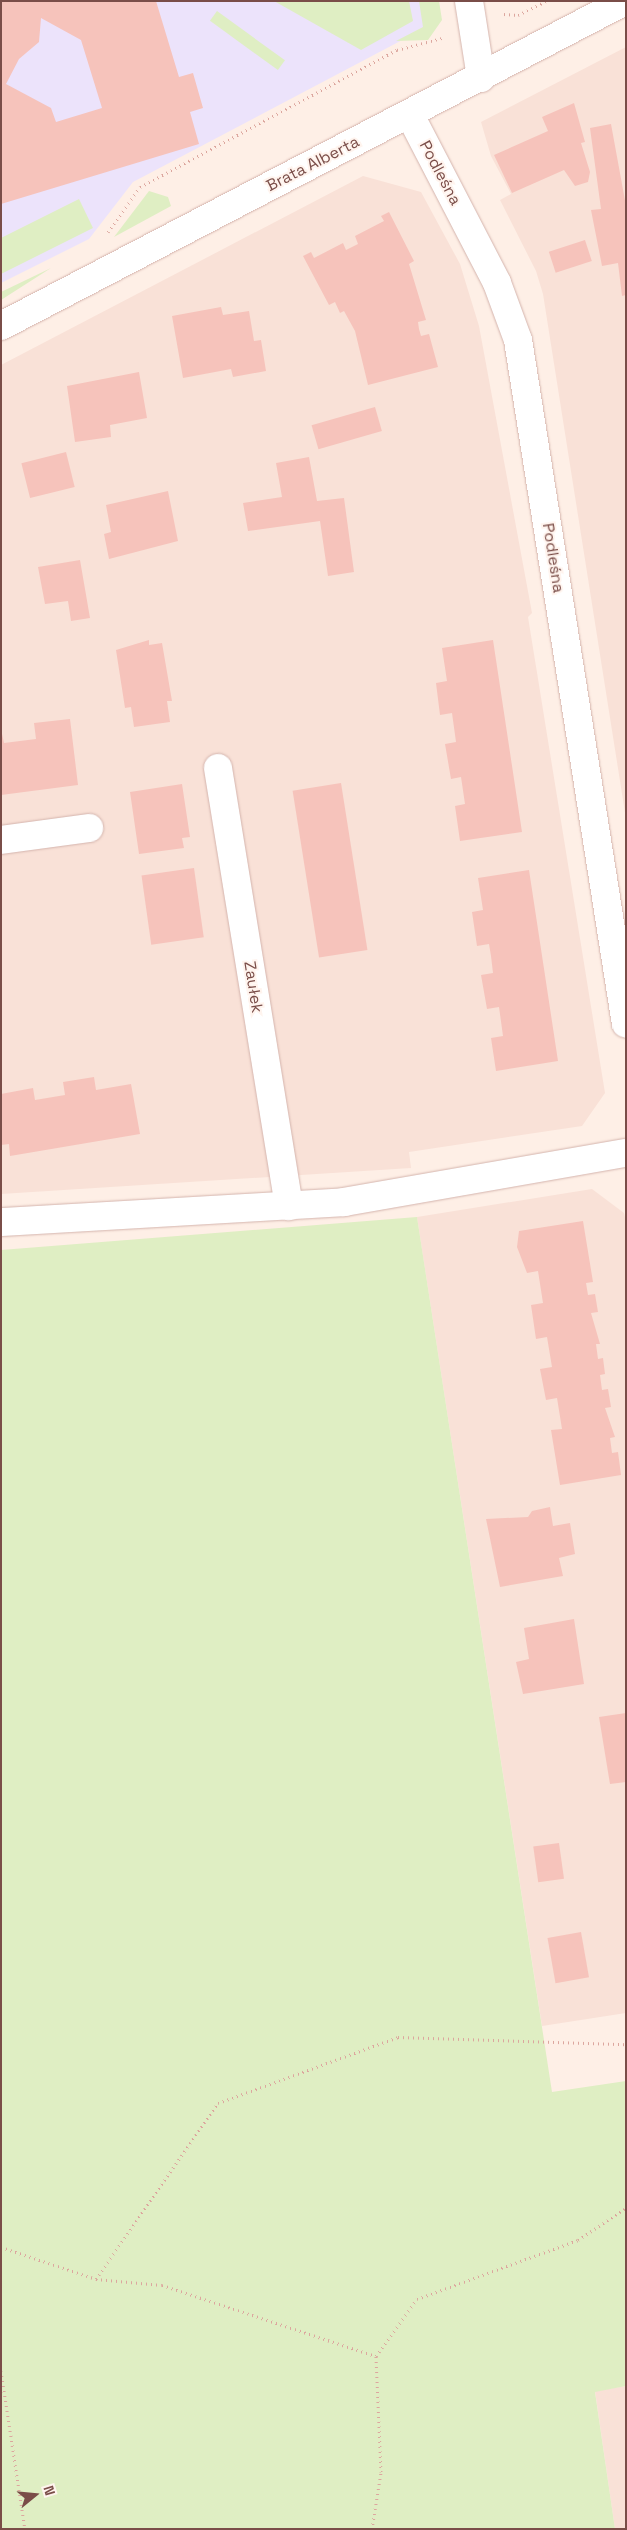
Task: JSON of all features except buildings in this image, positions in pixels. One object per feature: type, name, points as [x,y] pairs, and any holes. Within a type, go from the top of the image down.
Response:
[{"type":"street","points":[[470,1],[481,78]]},
{"type":"street","name":"Brata Alberta","points":[[1,326],[410,115],[625,1]]},
{"type":"street","name":"Podleśna","points":[[410,115],[497,283],[518,340],[626,1024]]},
{"type":"street","name":"Zaułek","points":[[218,768],[289,1206]]},
{"type":"street","points":[[1,840],[89,828]]},
{"type":"street","points":[[1,1222],[344,1202],[626,1153]]},
{"type":"path","points":[[96,2279],[218,2103],[398,2037],[626,2044]]},
{"type":"path","points":[[372,2529],[382,2472],[376,2356],[417,2299],[578,2240],[626,2208]]},
{"type":"path","points":[[1,2247],[96,2279],[162,2285],[376,2356]]},
{"type":"path","points":[[1,2371],[25,2529]]},
{"type":"shaded area","points":[[1,1],[421,1],[425,28],[133,182],[89,239],[1,283]]},
{"type":"shaded area","points":[[626,47],[626,819],[543,294],[536,271],[500,200],[511,194],[491,156],[481,122]]},
{"type":"shaded area","points":[[363,176],[421,192],[460,264],[479,326],[532,613],[528,617],[605,1093],[582,1126],[409,1152],[411,1168],[1,1194],[1,365]]},
{"type":"shaded area","points":[[592,1189],[624,1213],[626,1222],[626,2013],[542,2026],[417,1217]]},
{"type":"shaded area","points":[[626,2386],[626,2529],[615,2529],[595,2391]]},
{"type":"green space","points":[[274,1],[409,1],[413,21],[361,50]]},
{"type":"green space","points":[[419,1],[439,1],[442,20],[428,40],[396,41],[423,27]]},
{"type":"green space","points":[[217,11],[285,60],[278,70],[210,21]]},
{"type":"green space","points":[[149,191],[168,197],[171,206],[114,237]]},
{"type":"green space","points":[[79,199],[93,228],[1,274],[1,238]]},
{"type":"green space","points":[[51,268],[1,300],[1,292]]},
{"type":"green space","points":[[417,1217],[552,2092],[626,2081],[626,2386],[595,2392],[615,2529],[1,2529],[1,1250]]}]
